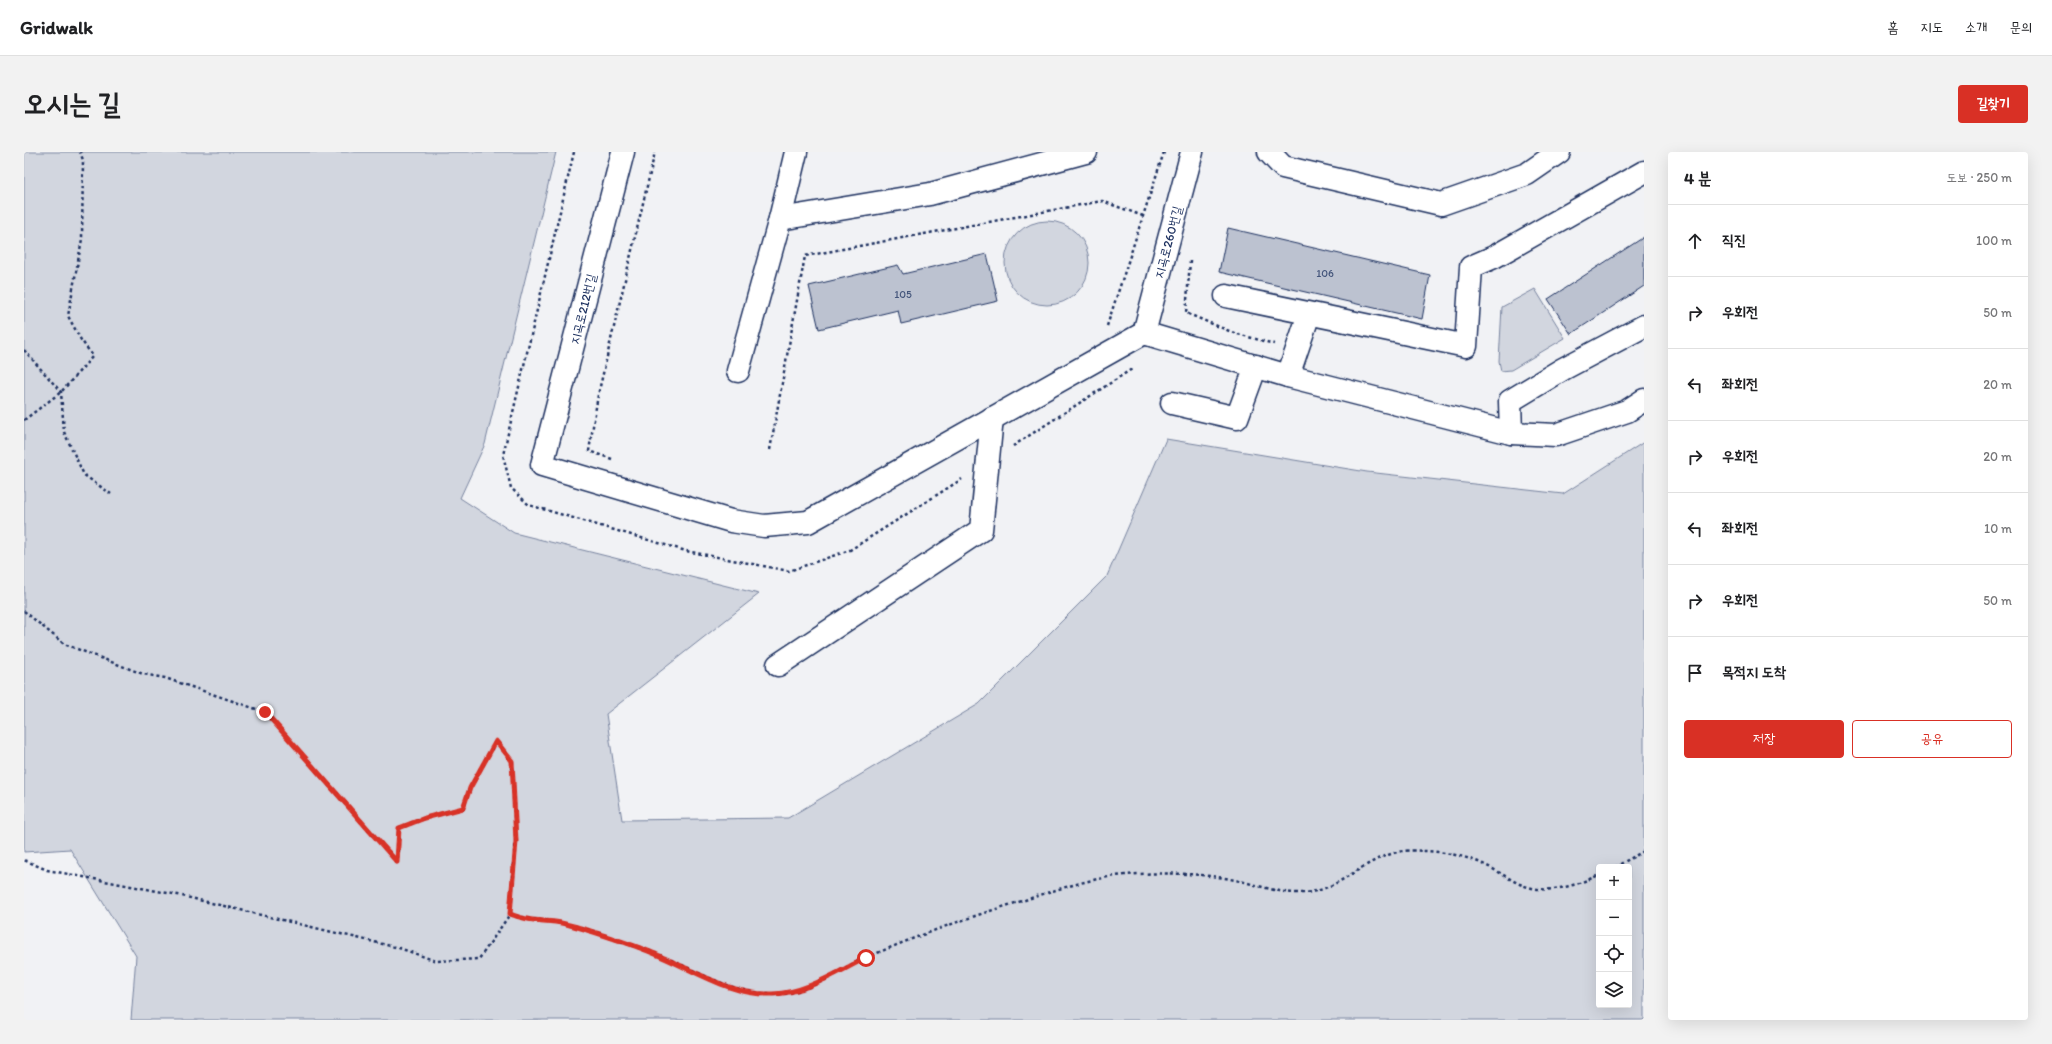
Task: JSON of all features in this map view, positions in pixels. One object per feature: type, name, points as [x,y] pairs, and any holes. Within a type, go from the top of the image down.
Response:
[{"type":"street","name":"지곡로212번길","points":[[623,152],[542,465],[731,521],[764,526],[808,522],[992,418]]},
{"type":"street","points":[[738,371],[780,219],[796,152]]},
{"type":"street","points":[[780,219],[930,194],[1086,152]]},
{"type":"street","name":"지곡로260번길","points":[[1144,333],[1192,152]]},
{"type":"street","points":[[1269,152],[1283,167],[1441,204],[1527,174],[1559,152]]},
{"type":"street","points":[[1226,296],[1466,346],[1471,267],[1494,257],[1644,172]]},
{"type":"street","points":[[1288,376],[1309,314]]},
{"type":"street","points":[[1511,433],[1510,401],[1563,369],[1644,326]]},
{"type":"street","points":[[778,665],[981,530],[992,418],[1144,333],[1288,376],[1511,433],[1556,435],[1627,411],[1644,400]]},
{"type":"street","points":[[1172,403],[1237,418],[1256,366]]},
{"type":"path","points":[[24,420],[61,392],[93,356],[81,340],[68,316],[82,239],[83,160],[80,152]]},
{"type":"path","points":[[514,407],[574,152]]},
{"type":"path","points":[[619,461],[588,451],[598,395],[655,152]]},
{"type":"path","points":[[1106,331],[1164,152]]},
{"type":"path","points":[[770,450],[805,256],[1102,201],[1143,216]]},
{"type":"path","points":[[1190,260],[1186,313],[1234,332],[1297,351]]},
{"type":"path","points":[[24,350],[61,392],[64,432],[84,475],[111,494]]},
{"type":"path","points":[[24,611],[64,644],[144,674],[166,678],[265,712],[397,862],[399,828],[425,818],[463,808],[470,788],[496,741],[512,761],[516,841],[510,914],[479,959],[436,961],[399,948],[178,895],[47,870],[24,860]]},
{"type":"path","points":[[510,914],[527,920],[556,922],[587,930],[661,956],[717,983],[756,993],[772,994],[791,993],[807,987],[866,958],[997,908],[1073,884],[1123,875],[1201,876],[1231,879],[1284,891],[1300,893],[1315,892],[1327,888],[1379,858],[1392,853],[1423,851],[1465,857],[1488,866],[1517,884],[1534,889],[1563,888],[1596,876]]},
{"type":"path","points":[[1620,864],[1644,851]]},
{"type":"shaded area","points":[[24,152],[556,152],[485,444],[460,498],[514,533],[759,594],[606,714],[622,820],[788,818],[979,704],[1107,576],[1166,439],[1367,472],[1563,494],[1644,442],[1644,1020],[131,1020],[136,956],[70,849],[24,852]]},
{"type":"shaded area","points":[[1047,221],[1063,224],[1077,233],[1086,247],[1089,263],[1086,279],[1077,293],[1063,302],[1047,305],[1031,302],[1017,293],[1008,279],[1005,263],[1008,247],[1017,233],[1031,224]]},
{"type":"shaded area","points":[[1535,289],[1565,338],[1511,370],[1501,371],[1499,361],[1502,307]]},
{"type":"building","points":[[1228,228],[1430,275],[1422,319],[1219,272]]},
{"type":"building","points":[[1644,237],[1644,286],[1571,334],[1548,299]]},
{"type":"building","points":[[987,254],[998,301],[901,324],[898,310],[819,329],[809,286],[898,265],[903,274]]},
{"type":"route","points":[[265,712],[397,862],[399,828],[425,818],[463,808],[470,788],[496,741],[512,761],[516,841],[510,914],[527,920],[556,922],[587,930],[661,956],[717,983],[756,993],[791,993],[807,987],[866,958]]}]
